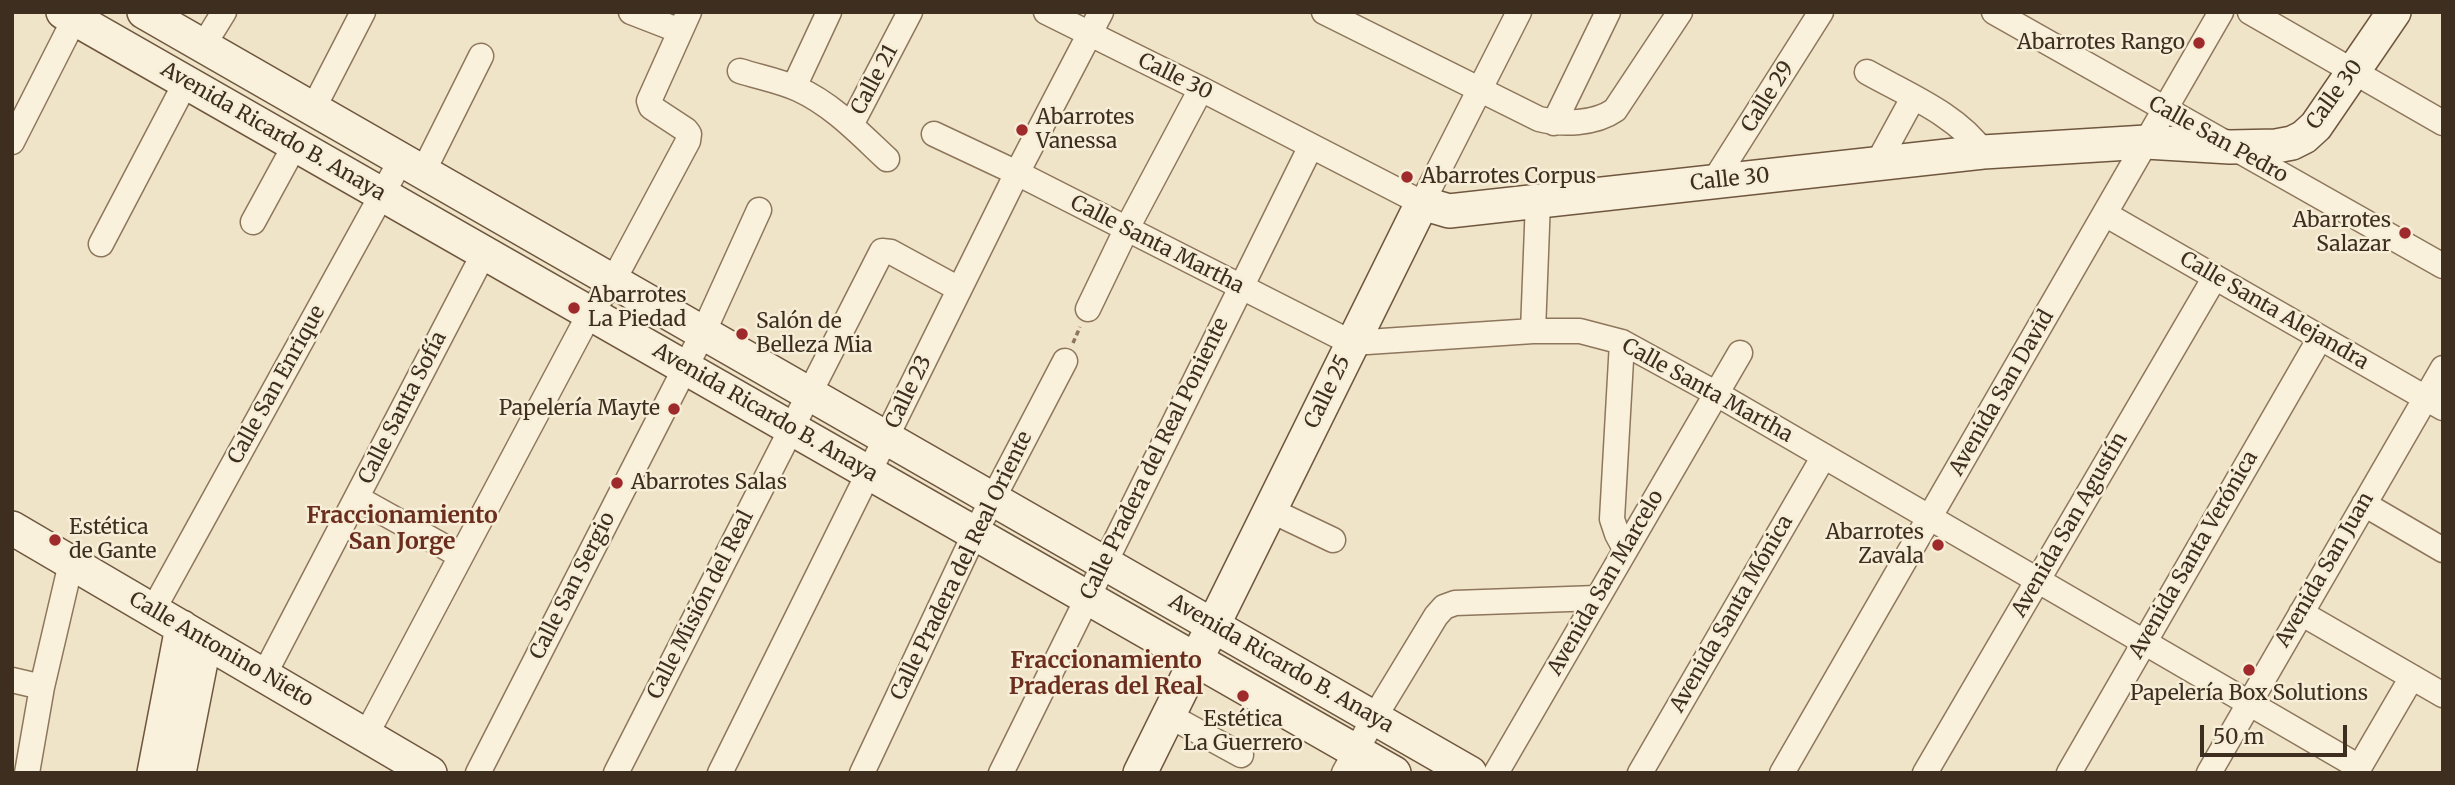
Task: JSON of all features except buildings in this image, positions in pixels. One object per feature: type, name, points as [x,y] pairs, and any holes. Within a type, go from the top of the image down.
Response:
[{"type":"street","name":"Avenida Ricardo B. Anaya","points":[[144,12],[1470,773]]},
{"type":"street","points":[[203,46],[224,12]]},
{"type":"street","points":[[313,109],[363,12]]},
{"type":"street","points":[[366,735],[590,313],[613,281],[688,141],[689,134],[686,130],[652,107],[649,100],[684,22],[631,12]]},
{"type":"street","points":[[794,87],[829,12]]},
{"type":"street","name":"Calle 21","points":[[740,71],[794,87],[833,110],[851,125],[910,12]]},
{"type":"street","name":"Calle 30","points":[[1046,12],[1422,203],[1449,211],[1983,152],[2146,142],[2230,147],[2292,143],[2316,126],[2394,12]]},
{"type":"street","name":"Calle 23","points":[[720,773],[1017,173],[1101,12]]},
{"type":"street","points":[[1324,12],[1539,119],[1555,123],[1606,117],[1615,110],[1680,12]]},
{"type":"street","name":"Calle 25","points":[[1140,773],[1519,12]]},
{"type":"street","points":[[1555,123],[1608,12]]},
{"type":"street","name":"Calle 29","points":[[1714,181],[1821,12]]},
{"type":"street","name":"Calle San Pedro","points":[[1994,12],[2443,266]]},
{"type":"street","name":"Avenida San David","points":[[1782,773],[2221,12]]},
{"type":"street","points":[[2250,12],[2443,123]]},
{"type":"street","name":"Avenida Ricardo B. Anaya","points":[[72,14],[295,145],[1196,659],[1349,762],[1394,773]]},
{"type":"street","points":[[12,142],[72,14]]},
{"type":"street","name":"Calle San Enrique","points":[[153,610],[383,195],[412,166],[481,56]]},
{"type":"street","points":[[1867,72],[1961,125],[1983,152]]},
{"type":"street","points":[[101,244],[186,82]]},
{"type":"street","points":[[1088,309],[1126,230],[1201,89]]},
{"type":"street","points":[[1877,164],[1913,98]]},
{"type":"street","points":[[851,125],[887,159]]},
{"type":"street","name":"Calle Santa Martha","points":[[934,134],[1017,173],[1352,343],[1533,331],[1580,331],[1622,342],[1717,394],[2249,702],[2358,770]]},
{"type":"street","points":[[253,222],[295,145]]},
{"type":"street","name":"Calle Pradera del Real Poniente","points":[[1001,773],[1311,146]]},
{"type":"street","points":[[1533,331],[1538,201]]},
{"type":"street","name":"Calle San Sergio","points":[[478,773],[703,333],[759,210]]},
{"type":"street","name":"Calle Santa Alejandra","points":[[2105,214],[2434,403]]},
{"type":"street","name":"Calle Misión del Real","points":[[616,773],[882,251],[891,252],[959,289]]},
{"type":"street","name":"Calle Santa Sofía","points":[[264,675],[484,253]]},
{"type":"street","name":"Avenida San Agustín","points":[[1925,773],[2215,277]]},
{"type":"street","name":"Avenida Santa Verónica","points":[[2068,773],[2320,338]]},
{"type":"street","points":[[1622,342],[1612,519],[1625,549]]},
{"type":"street","name":"Avenida San Marcelo","points":[[1496,773],[1740,353]]},
{"type":"street","name":"Calle Pradera del Real Oriente","points":[[862,773],[975,533],[1065,361]]},
{"type":"street","name":"Avenida San Juan","points":[[2208,773],[2364,504],[2434,403],[2443,368]]},
{"type":"street","name":"Avenida Santa Mónica","points":[[1640,773],[1824,456]]},
{"type":"street","points":[[356,498],[461,556]]},
{"type":"street","points":[[2364,504],[2443,550]]},
{"type":"street","points":[[1270,510],[1333,540]]},
{"type":"street","name":"Calle Antonino Nieto","points":[[12,528],[430,773]]},
{"type":"street","points":[[27,773],[42,687],[71,562]]},
{"type":"street","points":[[1349,762],[1436,616],[1444,607],[1455,603],[1597,598]]},
{"type":"street","points":[[2301,613],[2443,695]]},
{"type":"street","points":[[155,773],[193,634]]},
{"type":"street","points":[[179,773],[193,634]]},
{"type":"street","points":[[2358,770],[2412,677]]},
{"type":"street","points":[[12,680],[42,687]]},
{"type":"street","points":[[1168,715],[1241,755]]},
{"type":"path","points":[[1065,361],[1088,309]]},
{"type":"place","name":"Abarrotes Rango","points":[[2199,43]]},
{"type":"place","name":"Abarrotes Vanessa","points":[[1022,130]]},
{"type":"place","name":"Abarrotes Corpus","points":[[1407,177]]},
{"type":"place","name":"Abarrotes Salazar","points":[[2405,233]]},
{"type":"place","name":"Abarrotes La Piedad","points":[[574,308]]},
{"type":"place","name":"Salón de Belleza Mia","points":[[742,334]]},
{"type":"place","name":"Papelería Mayte","points":[[674,409]]},
{"type":"place","name":"Abarrotes Salas","points":[[617,483]]},
{"type":"place","name":"Estética de Gante","points":[[55,540]]},
{"type":"place","name":"Abarrotes Zavala","points":[[1938,545]]},
{"type":"place","name":"Papelería Box Solutions","points":[[2249,670]]},
{"type":"place","name":"Estética La Guerrero","points":[[1243,696]]},
{"type":"district","name":"Fraccionamiento San Jorge","points":[[402,529]]},
{"type":"district","name":"Fraccionamiento Praderas del Real","points":[[1106,674]]}]
